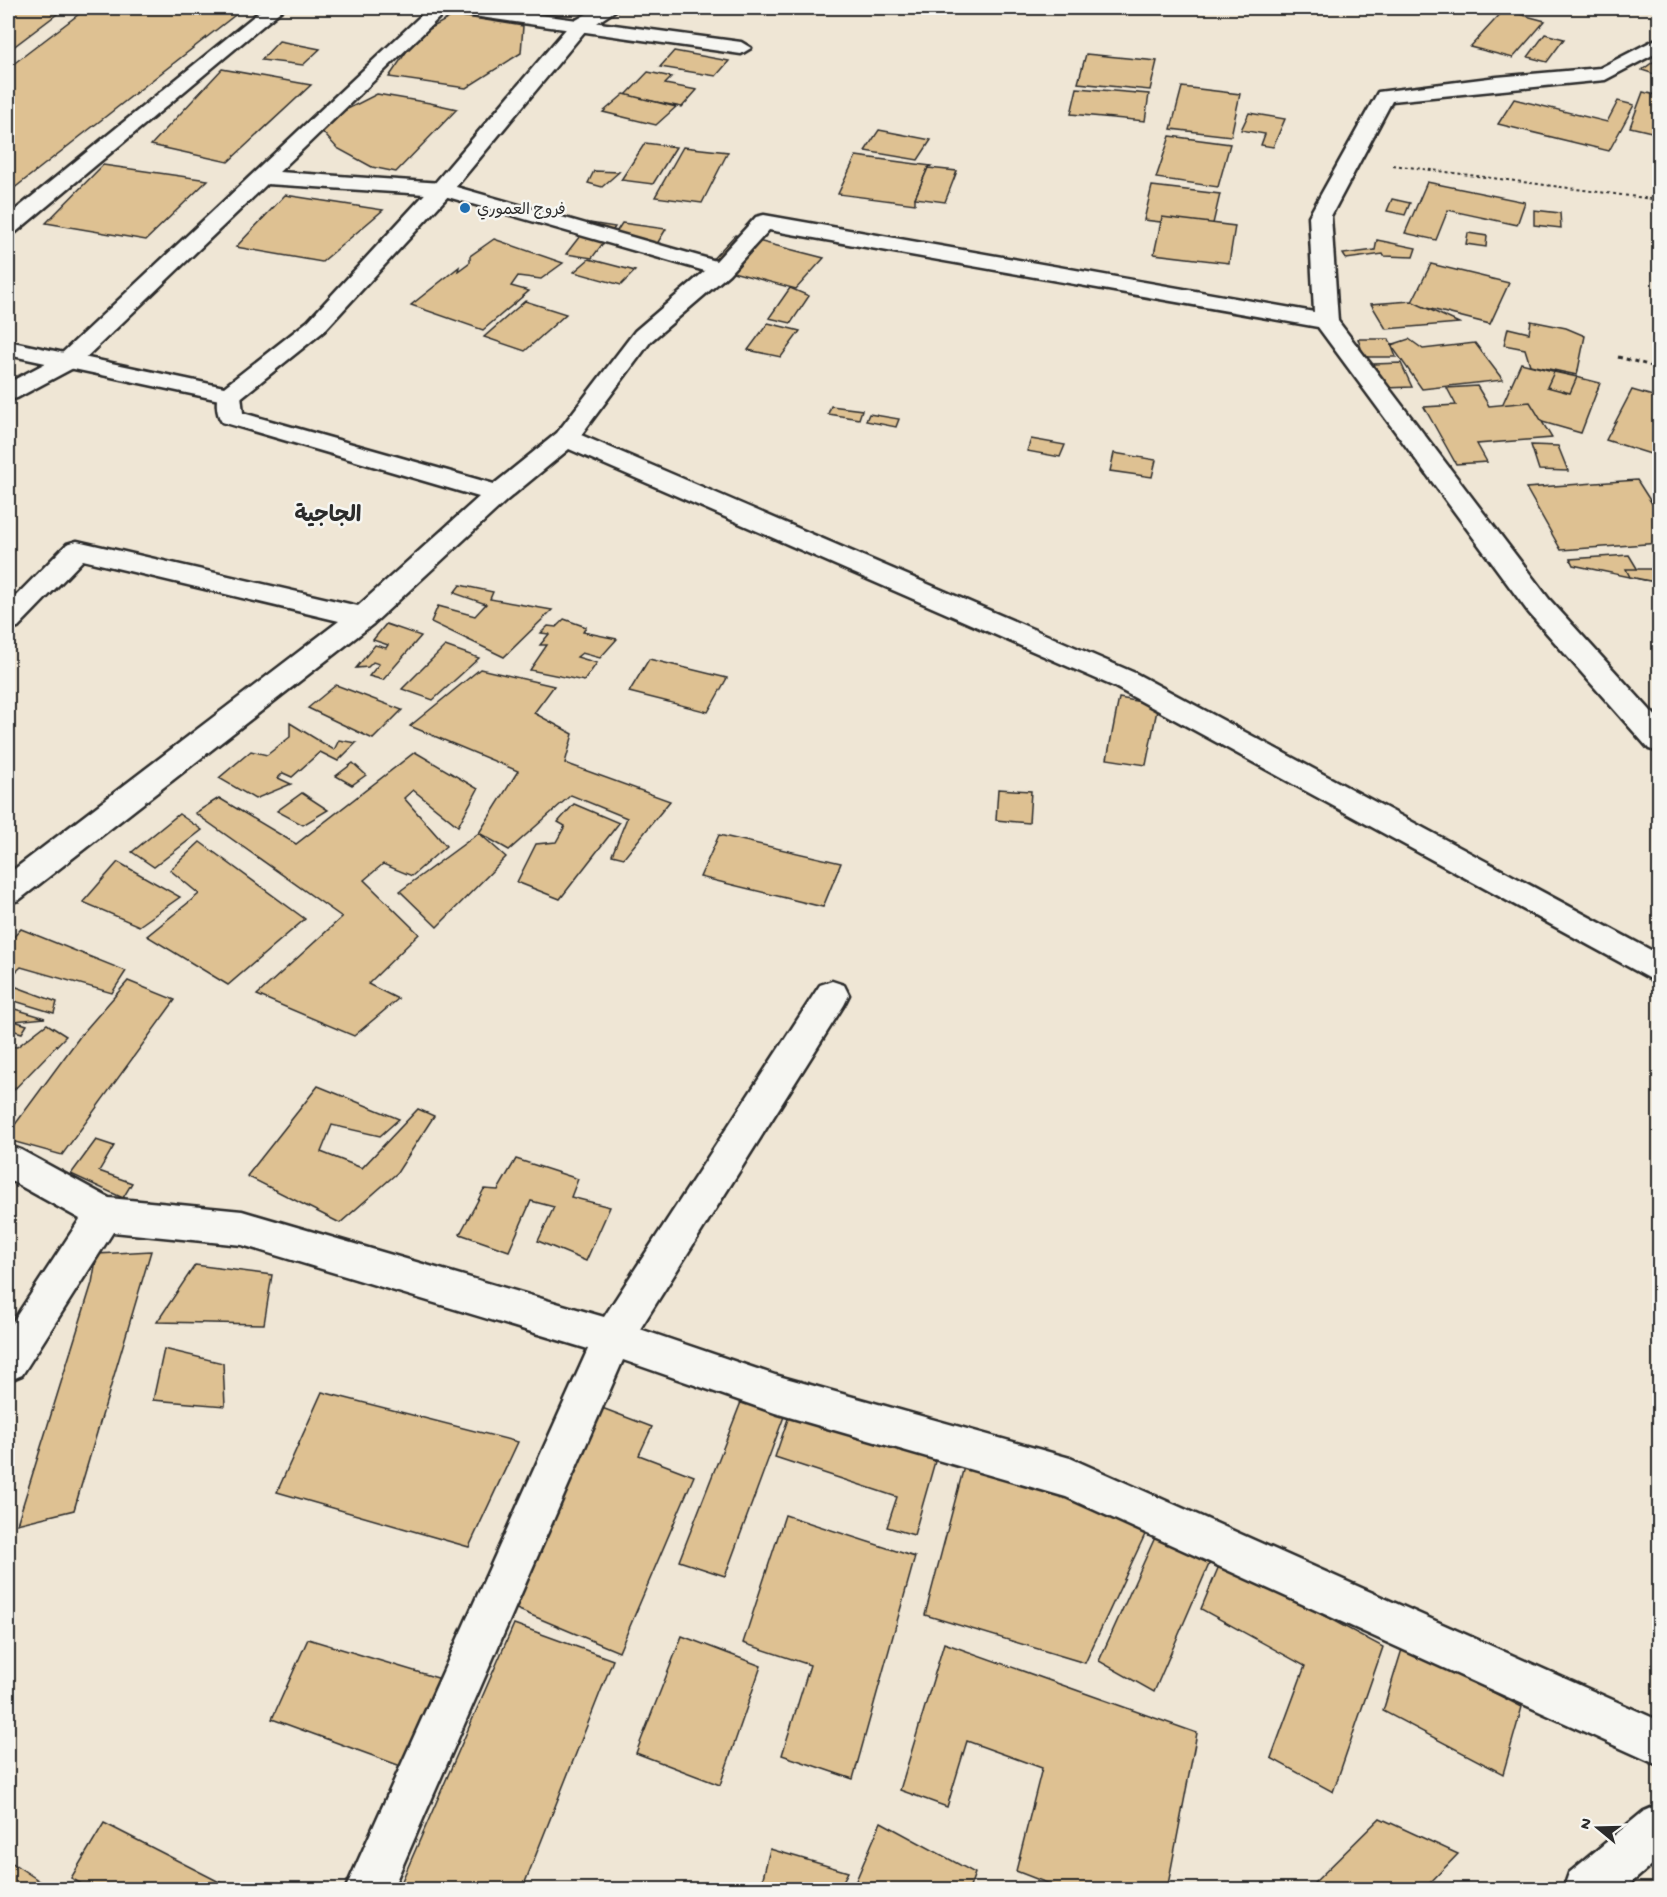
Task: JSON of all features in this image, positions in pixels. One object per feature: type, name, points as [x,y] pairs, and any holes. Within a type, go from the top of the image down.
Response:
[{"type":"street","points":[[8,227],[275,8]]},
{"type":"street","points":[[8,393],[68,360],[439,8]]},
{"type":"street","points":[[450,8],[741,48]]},
{"type":"street","points":[[229,395],[316,326],[442,189],[578,27],[610,8]]},
{"type":"street","points":[[1659,43],[1605,74],[1385,96],[1320,216],[1326,321],[1539,606],[1659,741]]},
{"type":"street","points":[[261,177],[442,189],[722,269]]},
{"type":"street","points":[[8,891],[363,617],[498,494],[566,438],[643,336],[722,269],[764,222],[1326,321]]},
{"type":"street","points":[[8,348],[229,395]]},
{"type":"street","points":[[229,395],[231,417],[498,494]]},
{"type":"street","points":[[566,438],[1125,680],[1659,972]]},
{"type":"street","points":[[8,620],[77,550],[363,617]]},
{"type":"street","points":[[368,1890],[613,1338],[832,995]]},
{"type":"street","points":[[8,1161],[104,1214],[242,1228],[613,1338],[775,1394],[1070,1478],[1659,1743]]},
{"type":"street","points":[[8,1362],[104,1214]]},
{"type":"street","points":[[1586,1890],[1659,1827]]},
{"type":"path","points":[[1351,159],[1659,200]]},
{"type":"path","points":[[1618,357],[1659,368]]},
{"type":"building","points":[[8,8],[65,8],[8,51]]},
{"type":"building","points":[[87,8],[244,8],[8,193],[8,68]]},
{"type":"building","points":[[1504,10],[1545,21],[1513,58],[1470,47]]},
{"type":"building","points":[[454,15],[523,26],[521,53],[466,88],[389,77],[417,36]]},
{"type":"building","points":[[1545,34],[1564,39],[1547,62],[1528,57]]},
{"type":"building","points":[[279,41],[320,49],[303,65],[261,60]]},
{"type":"building","points":[[674,51],[729,61],[716,76],[660,67]]},
{"type":"building","points":[[1086,54],[1157,61],[1150,90],[1078,83]]},
{"type":"building","points":[[1660,57],[1660,76],[1642,70]]},
{"type":"building","points":[[222,69],[311,85],[228,162],[151,145]]},
{"type":"building","points":[[648,72],[672,77],[665,84],[697,90],[682,107],[625,96]]},
{"type":"building","points":[[1182,87],[1240,94],[1231,136],[1171,129]]},
{"type":"building","points":[[1077,88],[1149,94],[1145,121],[1071,114]]},
{"type":"building","points":[[1643,92],[1660,96],[1660,134],[1630,127]]},
{"type":"building","points":[[377,94],[457,109],[396,172],[372,167],[337,148],[316,125]]},
{"type":"building","points":[[624,94],[676,107],[656,125],[603,112]]},
{"type":"building","points":[[1514,99],[1607,122],[1618,101],[1634,105],[1609,151],[1498,124]]},
{"type":"building","points":[[1249,113],[1285,119],[1273,147],[1261,145],[1265,134],[1241,130]]},
{"type":"building","points":[[879,130],[931,140],[918,160],[865,151]]},
{"type":"building","points":[[1170,136],[1230,144],[1218,187],[1156,178]]},
{"type":"building","points":[[645,143],[676,147],[653,184],[621,180]]},
{"type":"building","points":[[683,147],[728,152],[702,203],[655,197]]},
{"type":"building","points":[[856,156],[931,166],[915,198],[915,204],[838,194]]},
{"type":"building","points":[[103,165],[208,180],[146,240],[46,223]]},
{"type":"building","points":[[928,168],[957,171],[945,202],[915,198]]},
{"type":"building","points":[[594,171],[619,172],[602,187],[588,183]]},
{"type":"building","points":[[1427,182],[1525,202],[1517,225],[1448,210],[1436,240],[1405,233]]},
{"type":"building","points":[[1152,186],[1220,194],[1212,228],[1144,220]]},
{"type":"building","points":[[285,195],[383,210],[322,262],[236,247]]},
{"type":"building","points":[[1392,199],[1410,203],[1405,215],[1387,211]]},
{"type":"building","points":[[1534,210],[1560,213],[1561,228],[1534,225]]},
{"type":"building","points":[[1162,217],[1235,226],[1229,263],[1154,254]]},
{"type":"building","points":[[590,223],[615,227],[592,258],[566,254]]},
{"type":"building","points":[[622,223],[666,229],[657,244],[613,237]]},
{"type":"building","points":[[1468,233],[1487,236],[1486,247],[1466,244]]},
{"type":"building","points":[[735,235],[824,258],[796,289],[707,265]]},
{"type":"building","points":[[494,239],[563,263],[541,279],[518,276],[511,286],[529,291],[483,330],[411,305],[459,267],[458,271],[470,262],[470,256]]},
{"type":"building","points":[[1377,240],[1416,248],[1413,257],[1384,256],[1383,254],[1346,259],[1343,254],[1375,250]]},
{"type":"building","points":[[589,259],[635,271],[621,285],[574,272]]},
{"type":"building","points":[[1431,264],[1509,283],[1490,324],[1411,304]]},
{"type":"building","points":[[790,288],[809,296],[791,323],[769,318]]},
{"type":"building","points":[[525,301],[566,314],[525,351],[484,337]]},
{"type":"building","points":[[1411,301],[1459,323],[1386,329],[1371,304]]},
{"type":"building","points":[[1531,321],[1566,328],[1585,336],[1577,375],[1530,365],[1525,349],[1504,345],[1508,328],[1529,333]]},
{"type":"building","points":[[768,323],[800,331],[781,357],[748,350]]},
{"type":"building","points":[[1358,339],[1389,339],[1396,357],[1364,357]]},
{"type":"building","points":[[1409,339],[1423,349],[1475,343],[1503,380],[1422,389],[1391,345]]},
{"type":"building","points":[[1401,363],[1412,387],[1385,388],[1374,364]]},
{"type":"building","points":[[1521,363],[1600,383],[1581,433],[1500,410]]},
{"type":"building","points":[[1554,372],[1577,377],[1570,393],[1547,387]]},
{"type":"building","points":[[1477,386],[1489,406],[1530,402],[1552,438],[1477,444],[1487,462],[1456,464],[1424,407],[1456,405],[1447,388]]},
{"type":"building","points":[[1632,390],[1660,398],[1660,457],[1606,440]]},
{"type":"building","points":[[831,406],[862,410],[859,419],[828,414]]},
{"type":"building","points":[[869,414],[899,419],[896,427],[866,421]]},
{"type":"building","points":[[1031,439],[1065,445],[1060,457],[1027,451]]},
{"type":"building","points":[[1531,445],[1558,446],[1568,471],[1539,470]]},
{"type":"building","points":[[1114,453],[1156,460],[1152,477],[1110,471]]},
{"type":"building","points":[[1637,480],[1660,516],[1660,543],[1561,550],[1526,488]]},
{"type":"building","points":[[1629,555],[1644,580],[1573,565],[1570,559]]},
{"type":"building","points":[[1626,569],[1660,569],[1660,583],[1630,577]]},
{"type":"building","points":[[460,585],[493,592],[490,599],[552,610],[504,657],[431,622],[438,606],[475,616],[486,604],[454,593]]},
{"type":"building","points":[[564,619],[586,627],[583,632],[617,639],[600,658],[582,653],[577,657],[597,663],[584,681],[530,670],[547,645],[540,645],[549,634],[541,633],[548,626],[556,627]]},
{"type":"building","points":[[386,624],[421,636],[383,680],[369,676],[379,664],[373,662],[368,667],[356,668],[375,645],[386,648],[388,645],[373,640]]},
{"type":"building","points":[[445,646],[479,658],[433,700],[402,689]]},
{"type":"building","points":[[649,659],[727,678],[708,712],[629,692]]},
{"type":"building","points":[[480,669],[554,686],[534,713],[573,734],[565,763],[670,801],[624,858],[612,855],[627,818],[571,795],[509,850],[479,833],[518,771],[410,726]]},
{"type":"building","points":[[336,685],[402,710],[373,739],[308,708]]},
{"type":"building","points":[[1119,698],[1158,705],[1146,765],[1107,759]]},
{"type":"building","points":[[290,723],[334,750],[339,740],[356,743],[338,761],[320,752],[292,777],[283,773],[278,778],[291,784],[255,799],[219,778],[251,751],[267,755],[290,737]]},
{"type":"building","points":[[415,752],[478,789],[458,826],[413,790],[404,798],[446,846],[412,876],[383,864],[364,880],[419,934],[368,984],[398,999],[354,1036],[257,995],[342,917],[195,813],[219,798],[296,844]]},
{"type":"building","points":[[353,763],[366,775],[352,785],[336,776]]},
{"type":"building","points":[[998,789],[1031,791],[1029,823],[996,820]]},
{"type":"building","points":[[302,793],[328,810],[303,825],[277,811]]},
{"type":"building","points":[[574,804],[619,823],[560,899],[517,882],[536,844],[556,842],[565,826],[558,822]]},
{"type":"building","points":[[179,814],[202,830],[154,867],[132,852]]},
{"type":"building","points":[[479,833],[506,857],[437,927],[400,891]]},
{"type":"building","points":[[719,835],[841,863],[823,907],[700,877]]},
{"type":"building","points":[[200,842],[305,919],[228,985],[147,936],[199,894],[170,870]]},
{"type":"building","points":[[118,862],[180,897],[139,926],[83,902]]},
{"type":"building","points":[[21,929],[126,971],[112,993],[21,967],[8,979],[8,943]]},
{"type":"building","points":[[128,981],[175,1000],[62,1155],[8,1140],[8,1134],[81,1035]]},
{"type":"building","points":[[14,986],[57,1002],[54,1013],[8,999],[8,992]]},
{"type":"building","points":[[8,1007],[45,1018],[14,1021],[27,1025],[22,1033],[8,1029]]},
{"type":"building","points":[[47,1024],[66,1036],[8,1096],[8,1046],[17,1047]]},
{"type":"building","points":[[318,1086],[399,1119],[380,1136],[332,1125],[321,1152],[362,1168],[418,1109],[434,1116],[397,1173],[340,1223],[247,1176]]},
{"type":"building","points":[[96,1140],[114,1146],[99,1171],[132,1183],[123,1198],[71,1174]]},
{"type":"building","points":[[516,1159],[578,1179],[571,1197],[610,1207],[586,1261],[538,1241],[554,1207],[531,1201],[509,1251],[460,1234],[484,1189],[498,1190]]},
{"type":"building","points":[[151,1251],[74,1510],[17,1524],[92,1283],[97,1254]]},
{"type":"building","points":[[195,1265],[272,1275],[264,1324],[157,1322]]},
{"type":"building","points":[[164,1349],[223,1363],[225,1406],[153,1400]]},
{"type":"building","points":[[322,1392],[518,1442],[469,1547],[277,1492]]},
{"type":"building","points":[[743,1397],[786,1411],[725,1576],[679,1561]]},
{"type":"building","points":[[602,1408],[652,1427],[639,1455],[694,1476],[619,1652],[507,1605]]},
{"type":"building","points":[[790,1413],[936,1458],[914,1535],[887,1527],[897,1497],[775,1457]]},
{"type":"building","points":[[966,1459],[1148,1528],[1085,1663],[925,1615]]},
{"type":"building","points":[[785,1515],[915,1557],[853,1779],[782,1755],[810,1665],[743,1643]]},
{"type":"building","points":[[1157,1533],[1210,1562],[1154,1692],[1099,1661]]},
{"type":"building","points":[[1221,1561],[1383,1647],[1333,1792],[1271,1758],[1305,1666],[1201,1609]]},
{"type":"building","points":[[514,1624],[613,1660],[522,1890],[398,1890]]},
{"type":"building","points":[[682,1636],[761,1666],[720,1785],[636,1753]]},
{"type":"building","points":[[308,1639],[451,1682],[409,1769],[272,1719]]},
{"type":"building","points":[[944,1643],[1197,1733],[1167,1890],[1065,1890],[1016,1871],[1042,1768],[967,1741],[947,1807],[900,1790]]},
{"type":"building","points":[[1403,1646],[1522,1707],[1503,1774],[1383,1711]]},
{"type":"building","points":[[1380,1818],[1458,1854],[1423,1890],[1307,1890]]},
{"type":"building","points":[[881,1822],[975,1873],[969,1890],[852,1890]]},
{"type":"building","points":[[104,1823],[235,1890],[92,1890],[71,1878]]},
{"type":"building","points":[[770,1849],[848,1872],[838,1890],[760,1890]]},
{"type":"building","points":[[8,1860],[53,1890],[8,1890]]},
{"type":"place","name":"فروج العموري","points":[[465,208]]},
{"type":"district","name":"الجاجية","points":[[328,513]]}]
